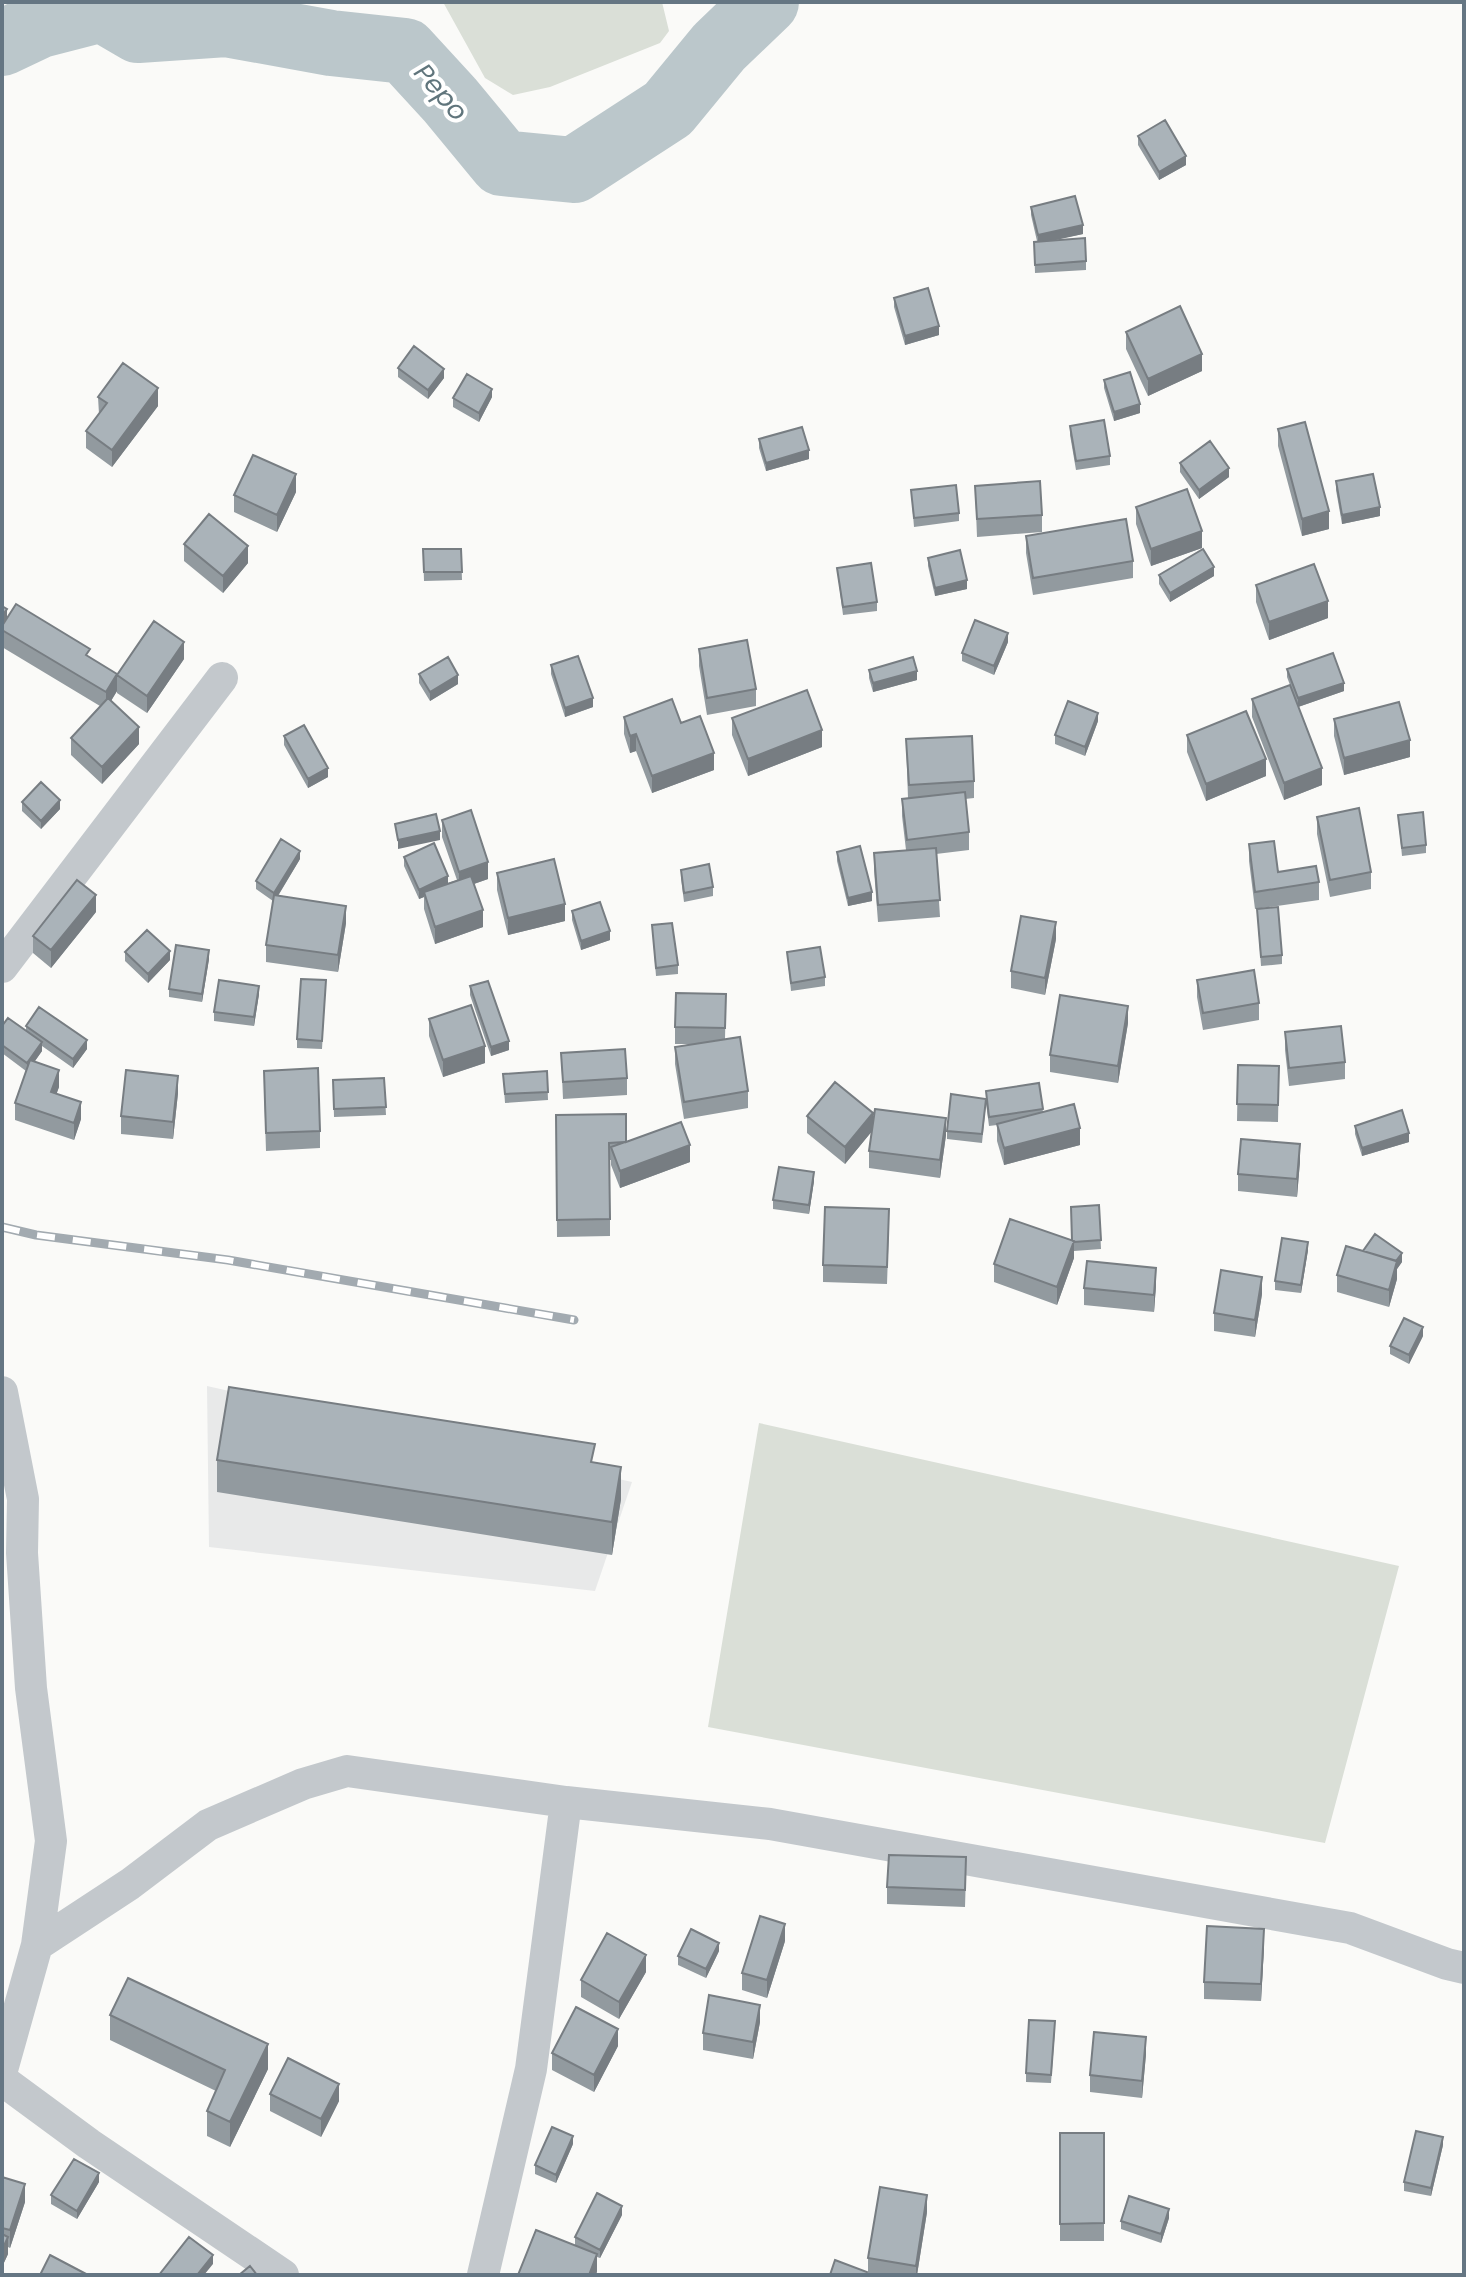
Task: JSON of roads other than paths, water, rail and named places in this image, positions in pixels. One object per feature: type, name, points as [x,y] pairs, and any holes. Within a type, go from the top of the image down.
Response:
[{"type":"street","points":[[2,967],[222,678]]},
{"type":"street","points":[[2,1392],[23,1499],[22,1553],[31,1688],[51,1841],[37,1945],[2,2070]]},
{"type":"street","points":[[37,1945],[130,1884],[208,1825],[303,1784],[347,1771],[566,1802],[770,1824],[1350,1928],[1464,1968]]},
{"type":"street","points":[[483,2275],[531,2069],[566,1802]]},
{"type":"street","points":[[2,2080],[89,2144],[283,2275]]},
{"type":"waterway","name":"Pepo","points":[[2,43],[40,25],[102,9],[138,30],[226,24],[331,43],[405,51],[502,163],[574,170],[668,109],[719,47],[766,2]]},
{"type":"railway","points":[[2,1227],[36,1235],[228,1260],[574,1320]]}]
